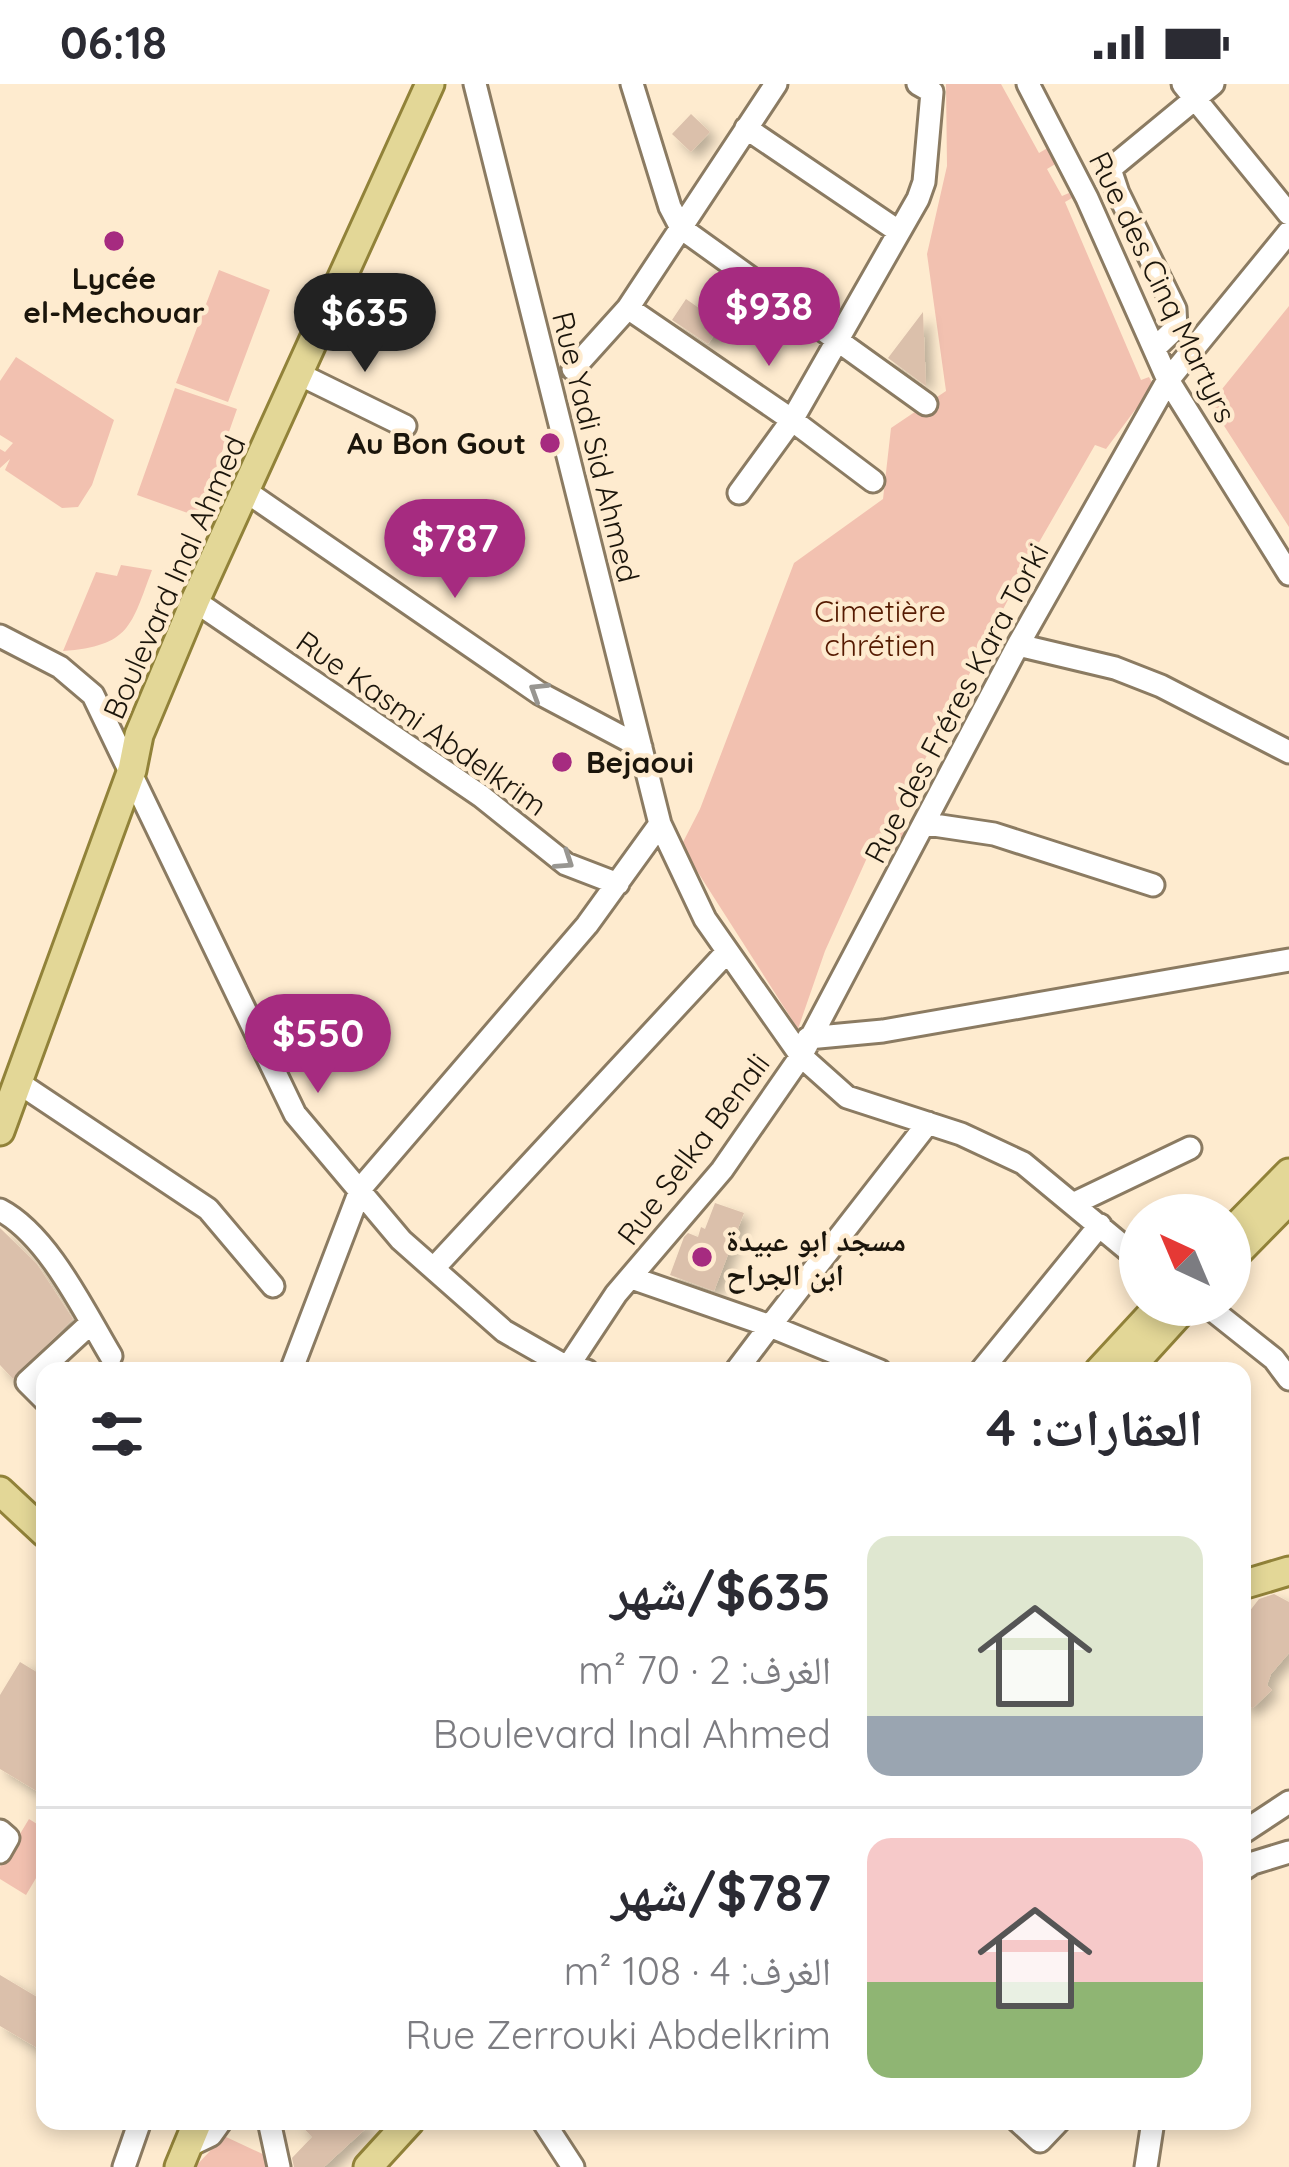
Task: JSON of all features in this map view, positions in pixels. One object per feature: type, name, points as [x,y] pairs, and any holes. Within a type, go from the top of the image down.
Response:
[{"type":"main road","name":"Boulevard Inal Ahmed","points":[[0,1131],[9,1080],[31,1051],[132,770],[139,735],[430,84]]},
{"type":"main road","points":[[1251,1212],[1289,1173]]},
{"type":"main road","points":[[1251,1239],[1289,1200]]},
{"type":"main road","points":[[1107,1362],[1141,1326]]},
{"type":"main road","points":[[1134,1362],[1168,1326]]},
{"type":"main road","points":[[0,1492],[36,1525]]},
{"type":"main road","points":[[1251,1582],[1289,1571]]},
{"type":"main road","points":[[181,2158],[193,2130]]},
{"type":"main road","points":[[368,2167],[402,2130]]},
{"type":"main road","points":[[388,2167],[420,2130]]},
{"type":"street","name":"Rue Yadi Sid Ahmed","points":[[475,84],[660,824],[705,919],[847,1097],[928,1123],[1023,1163],[1119,1242]]},
{"type":"street","points":[[632,84],[670,207],[681,228],[926,404]]},
{"type":"street","points":[[572,370],[628,308],[776,84]]},
{"type":"street","points":[[739,493],[792,420],[925,182],[932,92],[918,84]]},
{"type":"street","name":"Rue des Cinq Martyrs","points":[[1028,84],[1087,198],[1168,380],[1289,574]]},
{"type":"street","points":[[1155,348],[1176,328],[1175,309],[1110,169],[1197,88],[1289,214]]},
{"type":"street","points":[[746,128],[898,231]]},
{"type":"street","name":"Rue des Fréres Kara Torki","points":[[805,1047],[1018,645],[1168,380],[1289,232]]},
{"type":"street","points":[[628,308],[873,481]]},
{"type":"street","points":[[301,374],[405,426]]},
{"type":"street","points":[[247,492],[539,693],[640,747]]},
{"type":"street","name":"Rue Kasmi Abdelkrim","points":[[195,601],[481,796],[566,864],[618,884]]},
{"type":"street","points":[[0,636],[60,667],[93,695],[296,1114],[401,1240],[504,1331],[559,1362]]},
{"type":"street","points":[[1018,645],[1115,668],[1161,686],[1289,752]]},
{"type":"street","points":[[294,1362],[361,1188],[618,884],[660,824]]},
{"type":"street","points":[[927,824],[994,834],[1153,885]]},
{"type":"street","points":[[434,1268],[727,952]]},
{"type":"street","points":[[805,1047],[1289,960]]},
{"type":"street","name":"Rue Selka Benali","points":[[578,1362],[616,1294],[722,1170],[805,1047]]},
{"type":"street","points":[[9,1080],[208,1209],[273,1286]]},
{"type":"street","points":[[743,1362],[928,1123]]},
{"type":"street","points":[[1075,1203],[1190,1148]]},
{"type":"street","points":[[0,1210],[14,1217],[60,1271],[111,1356]]},
{"type":"street","points":[[988,1362],[1100,1226]]},
{"type":"street","points":[[632,1278],[858,1362]]},
{"type":"street","points":[[48,1362],[91,1322]]},
{"type":"street","points":[[1233,1326],[1285,1366]]},
{"type":"street","points":[[1251,1827],[1289,1802]]},
{"type":"street","points":[[0,1831],[8,1838],[0,1852]]},
{"type":"street","points":[[1251,1864],[1289,1852]]},
{"type":"street","points":[[124,2167],[137,2130]]},
{"type":"street","points":[[181,2158],[214,2130]]},
{"type":"street","points":[[270,2130],[279,2167]]},
{"type":"street","points":[[549,2130],[573,2167]]},
{"type":"street","points":[[1028,2130],[1040,2141],[1050,2130]]},
{"type":"street","points":[[1146,2167],[1152,2130]]},
{"type":"green space","name":"Cimetière chrétien","points":[[946,84],[1001,84],[1039,153],[1051,146],[1062,160],[1047,169],[1062,196],[1069,193],[1072,198],[1065,202],[1141,380],[1149,377],[1156,390],[1106,449],[1095,445],[1026,565],[897,813],[912,824],[905,855],[875,840],[825,951],[798,1029],[681,846],[700,809],[794,563],[883,499],[891,428],[946,391],[927,254],[947,166]]},
{"type":"green space","points":[[219,270],[270,290],[228,402],[176,383]]},
{"type":"green space","points":[[1289,306],[1289,527],[1210,404]]},
{"type":"green space","points":[[16,357],[114,420],[92,485],[78,507],[62,508],[5,470],[10,459],[0,468],[0,449],[5,452],[13,443],[0,435],[0,381]]},
{"type":"green space","points":[[175,388],[237,409],[199,517],[137,495]]},
{"type":"green space","points":[[121,565],[152,570],[125,630],[102,644],[63,651],[96,572],[117,576]]},
{"type":"green space","points":[[29,1819],[36,1823],[36,1878],[26,1895],[0,1879],[0,1867]]},
{"type":"green space","points":[[224,2136],[267,2156],[270,2167],[195,2167]]},
{"type":"building","points":[[691,114],[710,132],[691,152],[672,134]]},
{"type":"building","points":[[686,299],[722,324],[708,344],[672,320]]},
{"type":"building","points":[[923,312],[926,386],[888,358]]},
{"type":"building","name":"مسجد ابو عبيدة ابن الجراح","points":[[715,1203],[744,1213],[714,1291],[670,1275],[684,1237],[688,1233],[698,1237]]},
{"type":"building","points":[[0,1228],[37,1264],[73,1319],[13,1379],[0,1365]]},
{"type":"building","points":[[1274,1594],[1289,1602],[1289,1653],[1271,1674],[1267,1685],[1272,1690],[1253,1708],[1251,1609],[1259,1599]]},
{"type":"building","points":[[20,1662],[36,1672],[36,1791],[0,1769],[0,1695]]},
{"type":"building","points":[[0,1975],[36,1996],[36,2047],[0,2026]]},
{"type":"building","points":[[305,2130],[364,2130],[324,2167],[294,2167],[292,2158],[312,2137]]},
{"type":"place","name":"Lycée el-Mechouar","points":[[114,241]]},
{"type":"place","name":"Au Bon Gout","points":[[550,443]]},
{"type":"place","name":"Bejaoui","points":[[562,762]]},
{"type":"place","name":"مسجد ابو عبيدة ابن الجراح","points":[[702,1257]]}]
